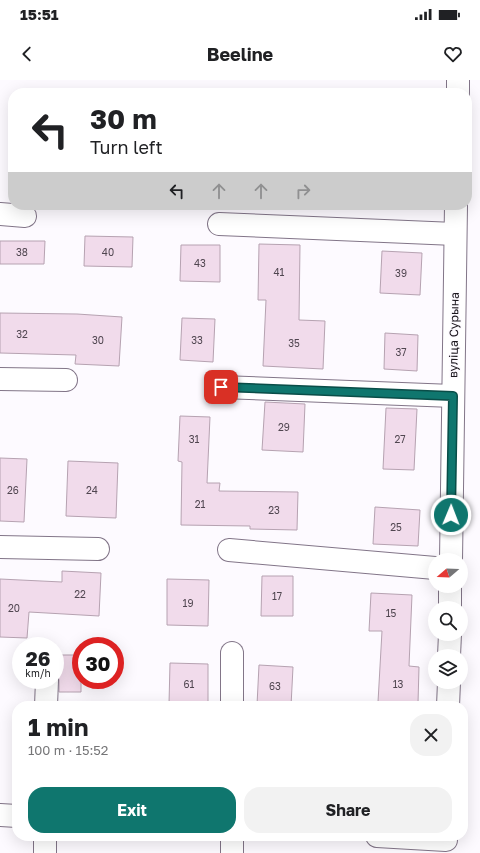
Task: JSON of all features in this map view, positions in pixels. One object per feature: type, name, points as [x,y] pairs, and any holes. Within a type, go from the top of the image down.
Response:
[{"type":"street","name":"вуліца Сурына","points":[[451,553],[456,210]]},
{"type":"street","points":[[0,214],[25,216]]},
{"type":"street","points":[[219,224],[455,234]]},
{"type":"street","points":[[0,379],[66,380]]},
{"type":"street","points":[[221,387],[453,396]]},
{"type":"street","points":[[0,547],[98,549]]},
{"type":"street","points":[[229,550],[428,567]]},
{"type":"street","points":[[232,653],[232,701]]},
{"type":"street","points":[[46,701],[47,689]]},
{"type":"street","points":[[448,701],[449,689]]},
{"type":"street","points":[[0,815],[12,816]]},
{"type":"street","points":[[45,841],[45,853]]},
{"type":"street","points":[[232,841],[232,853]]},
{"type":"street","points":[[426,841],[446,843]]},
{"type":"building","points":[[85,236],[133,237],[132,267],[84,266]]},
{"type":"building","points":[[0,241],[45,241],[44,264],[0,264]]},
{"type":"building","points":[[259,244],[300,245],[299,320],[325,321],[323,369],[263,366],[266,300],[258,300]]},
{"type":"building","points":[[181,245],[220,245],[220,282],[180,281]]},
{"type":"building","points":[[382,251],[422,253],[420,295],[380,293]]},
{"type":"building","points":[[0,313],[77,314],[122,317],[119,366],[75,364],[76,355],[0,353]]},
{"type":"building","points":[[182,318],[215,319],[213,362],[180,360]]},
{"type":"building","points":[[385,333],[418,335],[417,371],[384,369]]},
{"type":"building","points":[[265,402],[305,404],[303,452],[262,450]]},
{"type":"building","points":[[386,408],[417,409],[414,470],[383,469]]},
{"type":"building","points":[[180,416],[210,417],[207,483],[220,483],[219,491],[298,492],[297,530],[250,529],[250,526],[181,525],[182,462],[178,461]]},
{"type":"building","points":[[0,458],[27,459],[24,522],[0,521]]},
{"type":"building","points":[[68,461],[118,463],[116,518],[66,516]]},
{"type":"building","points":[[375,507],[420,510],[418,546],[373,544]]},
{"type":"building","points":[[62,571],[101,573],[99,616],[29,612],[27,637],[0,637],[0,579],[62,582]]},
{"type":"building","points":[[262,576],[293,576],[293,616],[261,616]]},
{"type":"building","points":[[167,579],[209,580],[208,626],[167,625]]},
{"type":"building","points":[[371,593],[412,595],[409,666],[419,667],[418,701],[378,701],[382,631],[369,631]]},
{"type":"building","points":[[64,655],[72,655],[72,689],[81,689],[81,692],[59,692],[59,689],[64,689]]},
{"type":"building","points":[[170,663],[208,664],[208,701],[169,701]]},
{"type":"building","points":[[259,665],[293,667],[291,701],[257,701]]},
{"type":"route","points":[[221,387],[453,396],[451,515]]}]
